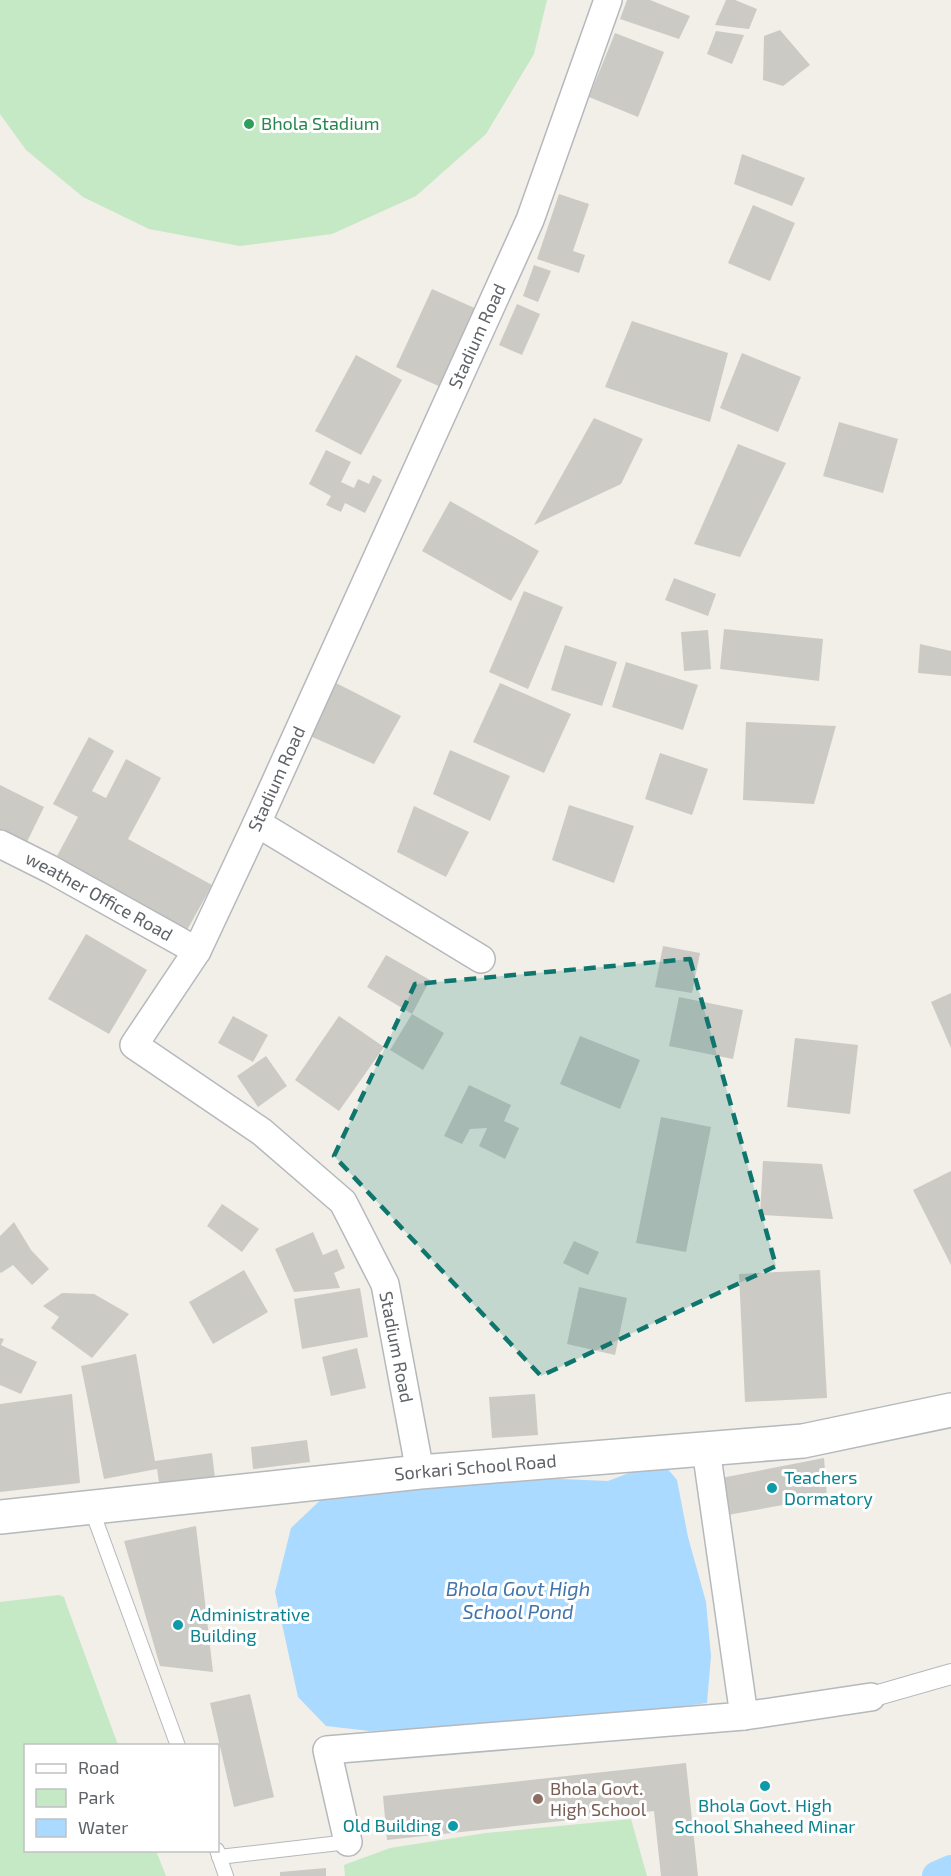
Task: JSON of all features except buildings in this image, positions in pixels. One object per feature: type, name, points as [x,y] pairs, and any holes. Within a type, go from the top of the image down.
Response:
[{"type":"street","name":"Stadium Road","points":[[420,1472],[385,1284],[343,1202],[262,1132],[134,1045],[196,951],[257,823],[530,220],[608,0]]},
{"type":"street","points":[[257,823],[481,959]]},
{"type":"street","name":"weather Office Road","points":[[0,844],[70,880],[196,951]]},
{"type":"street","name":"Sorkari School Road","points":[[0,1517],[420,1472],[803,1441],[951,1410]]},
{"type":"street","points":[[706,1449],[744,1716]]},
{"type":"street","points":[[348,1842],[327,1750],[744,1716],[871,1697],[951,1674]]},
{"type":"lane","points":[[91,1508],[177,1744]]},
{"type":"lane","points":[[226,1876],[218,1854],[348,1842]]},
{"type":"highlighted area","points":[[690,959],[776,1266],[541,1376],[334,1156],[415,984]]},
{"type":"green space","name":"Bhola Stadium","points":[[0,0],[547,0],[534,54],[486,134],[416,196],[332,234],[240,246],[149,229],[83,197],[26,150],[0,114]]},
{"type":"green space","points":[[59,1595],[64,1597],[118,1744],[24,1744],[24,1852],[156,1852],[166,1876],[0,1876],[0,1602]]},
{"type":"green space","points":[[631,1819],[647,1876],[345,1876],[344,1865],[390,1848],[486,1833]]},
{"type":"water","name":"Bhola Govt High School Pond","points":[[661,1461],[677,1480],[688,1537],[706,1602],[711,1656],[707,1703],[584,1720],[370,1731],[326,1726],[298,1697],[275,1592],[291,1528],[329,1492],[513,1477],[608,1481]]},
{"type":"waterway","points":[[937,1876],[951,1870]]},
{"type":"place","name":"Bhola Stadium","points":[[249,124]]},
{"type":"place","name":"Teachers Dormatory","points":[[772,1488]]},
{"type":"place","name":"Administrative Building","points":[[178,1625]]},
{"type":"place","name":"Bhola Govt. High School Shaheed Minar","points":[[765,1786]]},
{"type":"place","name":"Bhola Govt. High School","points":[[538,1799]]},
{"type":"place","name":"Old Building","points":[[453,1826]]}]
